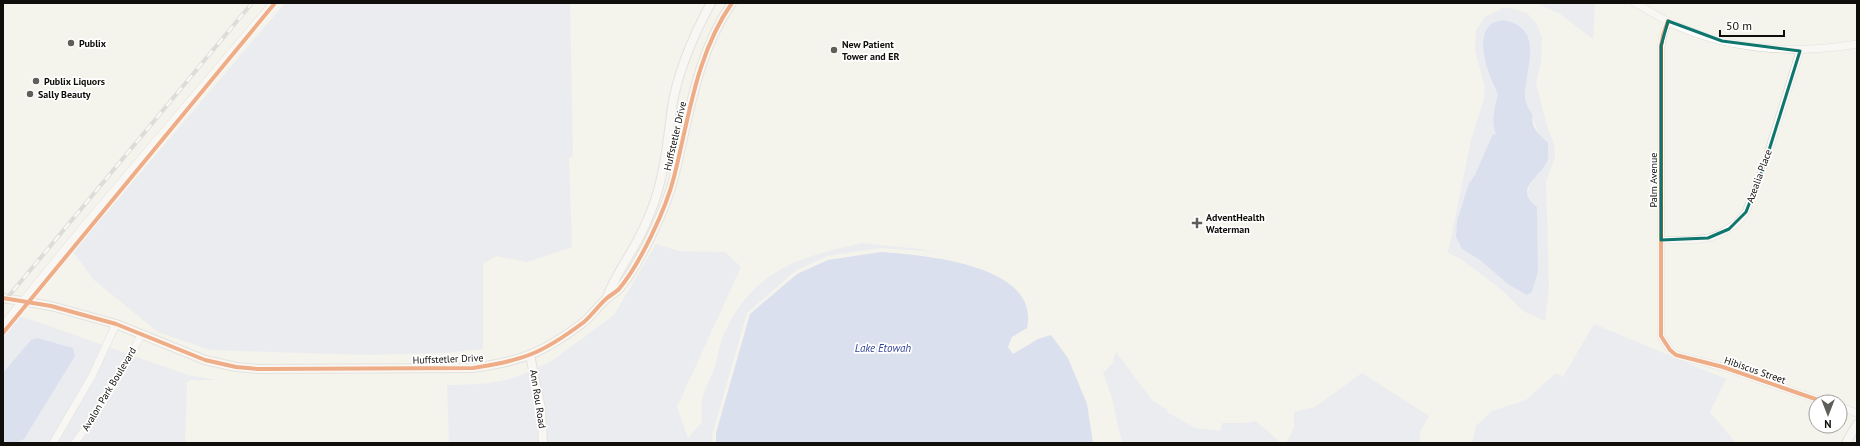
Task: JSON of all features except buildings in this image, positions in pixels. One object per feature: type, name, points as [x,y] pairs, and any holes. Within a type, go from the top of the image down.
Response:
[{"type":"street","points":[[3,325],[87,222],[273,3]]},
{"type":"street","name":"Huffstetler Drive","points":[[607,297],[611,285],[645,225],[655,200],[662,177],[673,106],[682,68],[697,29],[712,3]]},
{"type":"street","name":"Huffstetler Drive","points":[[3,298],[51,306],[116,324],[205,360],[236,367],[258,369],[473,368],[502,364],[530,355],[558,339],[584,321],[607,297],[618,290],[637,260],[665,204],[673,180],[694,88],[710,41],[732,3]]},
{"type":"street","points":[[1635,3],[1668,22],[1722,40],[1763,48],[1800,51],[1857,44]]},
{"type":"street","name":"Palm Avenue","points":[[1663,340],[1661,336],[1662,46],[1663,35],[1668,22]]},
{"type":"street","name":"Azealia Place","points":[[1661,240],[1691,240],[1708,238],[1720,234],[1737,223],[1746,212],[1765,163],[1800,51]]},
{"type":"street","name":"Avalon Park Boulevard","points":[[53,443],[92,376],[116,324]]},
{"type":"street","name":"Avalon Park Boulevard","points":[[75,443],[97,412],[142,334]]},
{"type":"street","name":"Hibiscus Street","points":[[1663,340],[1670,350],[1676,355],[1723,367],[1808,396]]},
{"type":"street","name":"Ann Rou Road","points":[[530,355],[541,409],[543,443]]},
{"type":"street","points":[[1846,443],[1857,424]]},
{"type":"highlighted area","points":[[1668,21],[1722,41],[1800,51],[1765,163],[1746,212],[1729,229],[1708,238],[1661,240],[1661,46]]},
{"type":"shaded area","points":[[285,3],[570,3],[573,155],[569,159],[572,247],[527,262],[496,256],[483,264],[483,349],[444,353],[370,355],[210,350],[158,332],[94,280],[73,252]]},
{"type":"shaded area","points":[[1536,3],[1595,3],[1593,39],[1560,14]]},
{"type":"shaded area","points":[[1503,8],[1510,8],[1527,13],[1536,23],[1542,37],[1541,62],[1536,83],[1547,126],[1554,144],[1555,158],[1546,181],[1549,288],[1545,321],[1523,311],[1503,291],[1461,259],[1447,252],[1471,140],[1484,99],[1485,87],[1475,51],[1476,30],[1485,17]],"holes":[[[1529,68],[1525,96],[1535,125],[1542,137],[1548,143],[1539,174],[1532,179],[1527,194],[1529,201],[1537,207],[1538,272],[1532,292],[1527,295],[1509,285],[1480,260],[1462,249],[1456,237],[1457,221],[1469,183],[1475,175],[1493,135],[1496,135],[1493,112],[1498,94],[1492,84]]]},
{"type":"shaded area","points":[[862,243],[920,249],[938,254],[924,251],[881,248],[827,256],[795,271],[747,313],[713,432],[712,443],[547,443],[545,408],[537,368],[553,360],[614,315],[656,244],[679,251],[725,252],[741,267],[677,407],[688,438],[702,422],[701,406],[703,397],[715,366],[722,338],[736,312],[749,295],[764,281],[780,270],[798,261],[839,248]]},
{"type":"shaded area","points":[[4,315],[26,318],[188,375],[217,380],[190,380],[187,382],[185,443],[3,443]]},
{"type":"shaded area","points":[[1594,324],[1726,379],[1710,412],[1736,443],[1472,443],[1476,426],[1492,411],[1526,400],[1556,373],[1563,377]]},
{"type":"shaded area","points":[[1116,352],[1152,400],[1166,409],[1168,413],[1196,428],[1220,431],[1222,423],[1246,423],[1256,421],[1281,443],[1122,443],[1112,398],[1103,373],[1112,364]]},
{"type":"shaded area","points":[[529,372],[537,410],[538,443],[449,443],[447,385],[489,383],[509,379]]},
{"type":"shaded area","points":[[1362,373],[1429,416],[1420,432],[1420,443],[1286,443],[1294,428],[1294,412],[1315,407]]},
{"type":"water","points":[[1503,20],[1516,24],[1525,31],[1529,40],[1530,51],[1525,100],[1532,114],[1534,127],[1548,143],[1547,162],[1530,184],[1527,195],[1530,201],[1537,207],[1538,272],[1532,292],[1527,295],[1509,285],[1480,260],[1462,249],[1456,237],[1457,221],[1469,183],[1475,175],[1493,134],[1496,135],[1493,119],[1498,94],[1487,68],[1483,48],[1486,31],[1491,24]]},
{"type":"water","name":"Lake Etowah","points":[[881,252],[949,260],[975,267],[998,277],[1016,290],[1026,306],[1027,328],[1012,337],[1008,347],[1013,354],[1038,339],[1051,335],[1068,358],[1087,404],[1093,443],[716,443],[716,433],[750,314],[797,274],[828,260]]},
{"type":"water","points":[[37,338],[73,348],[75,356],[24,439],[16,443],[3,443],[3,373],[31,340]]},
{"type":"railway","points":[[3,303],[252,3]]},
{"type":"cycle path","points":[[3,333],[275,3]]},
{"type":"cycle path","points":[[3,298],[51,306],[116,324],[205,360],[236,367],[258,369],[473,368],[529,355],[551,345],[584,322],[607,298],[619,289],[644,251],[659,220],[670,190],[689,109],[702,65],[710,43],[732,3]]},
{"type":"cycle path","points":[[1668,21],[1661,46],[1661,336],[1670,350],[1676,355],[1723,367],[1808,396]]},
{"type":"place","name":"Publix","points":[[71,43]]},
{"type":"place","name":"New Patient Tower and ER","points":[[834,50]]},
{"type":"place","name":"Publix Liquors","points":[[36,81]]},
{"type":"place","name":"Sally Beauty","points":[[30,94]]},
{"type":"place","name":"AdventHealth Waterman","points":[[1197,223]]}]
